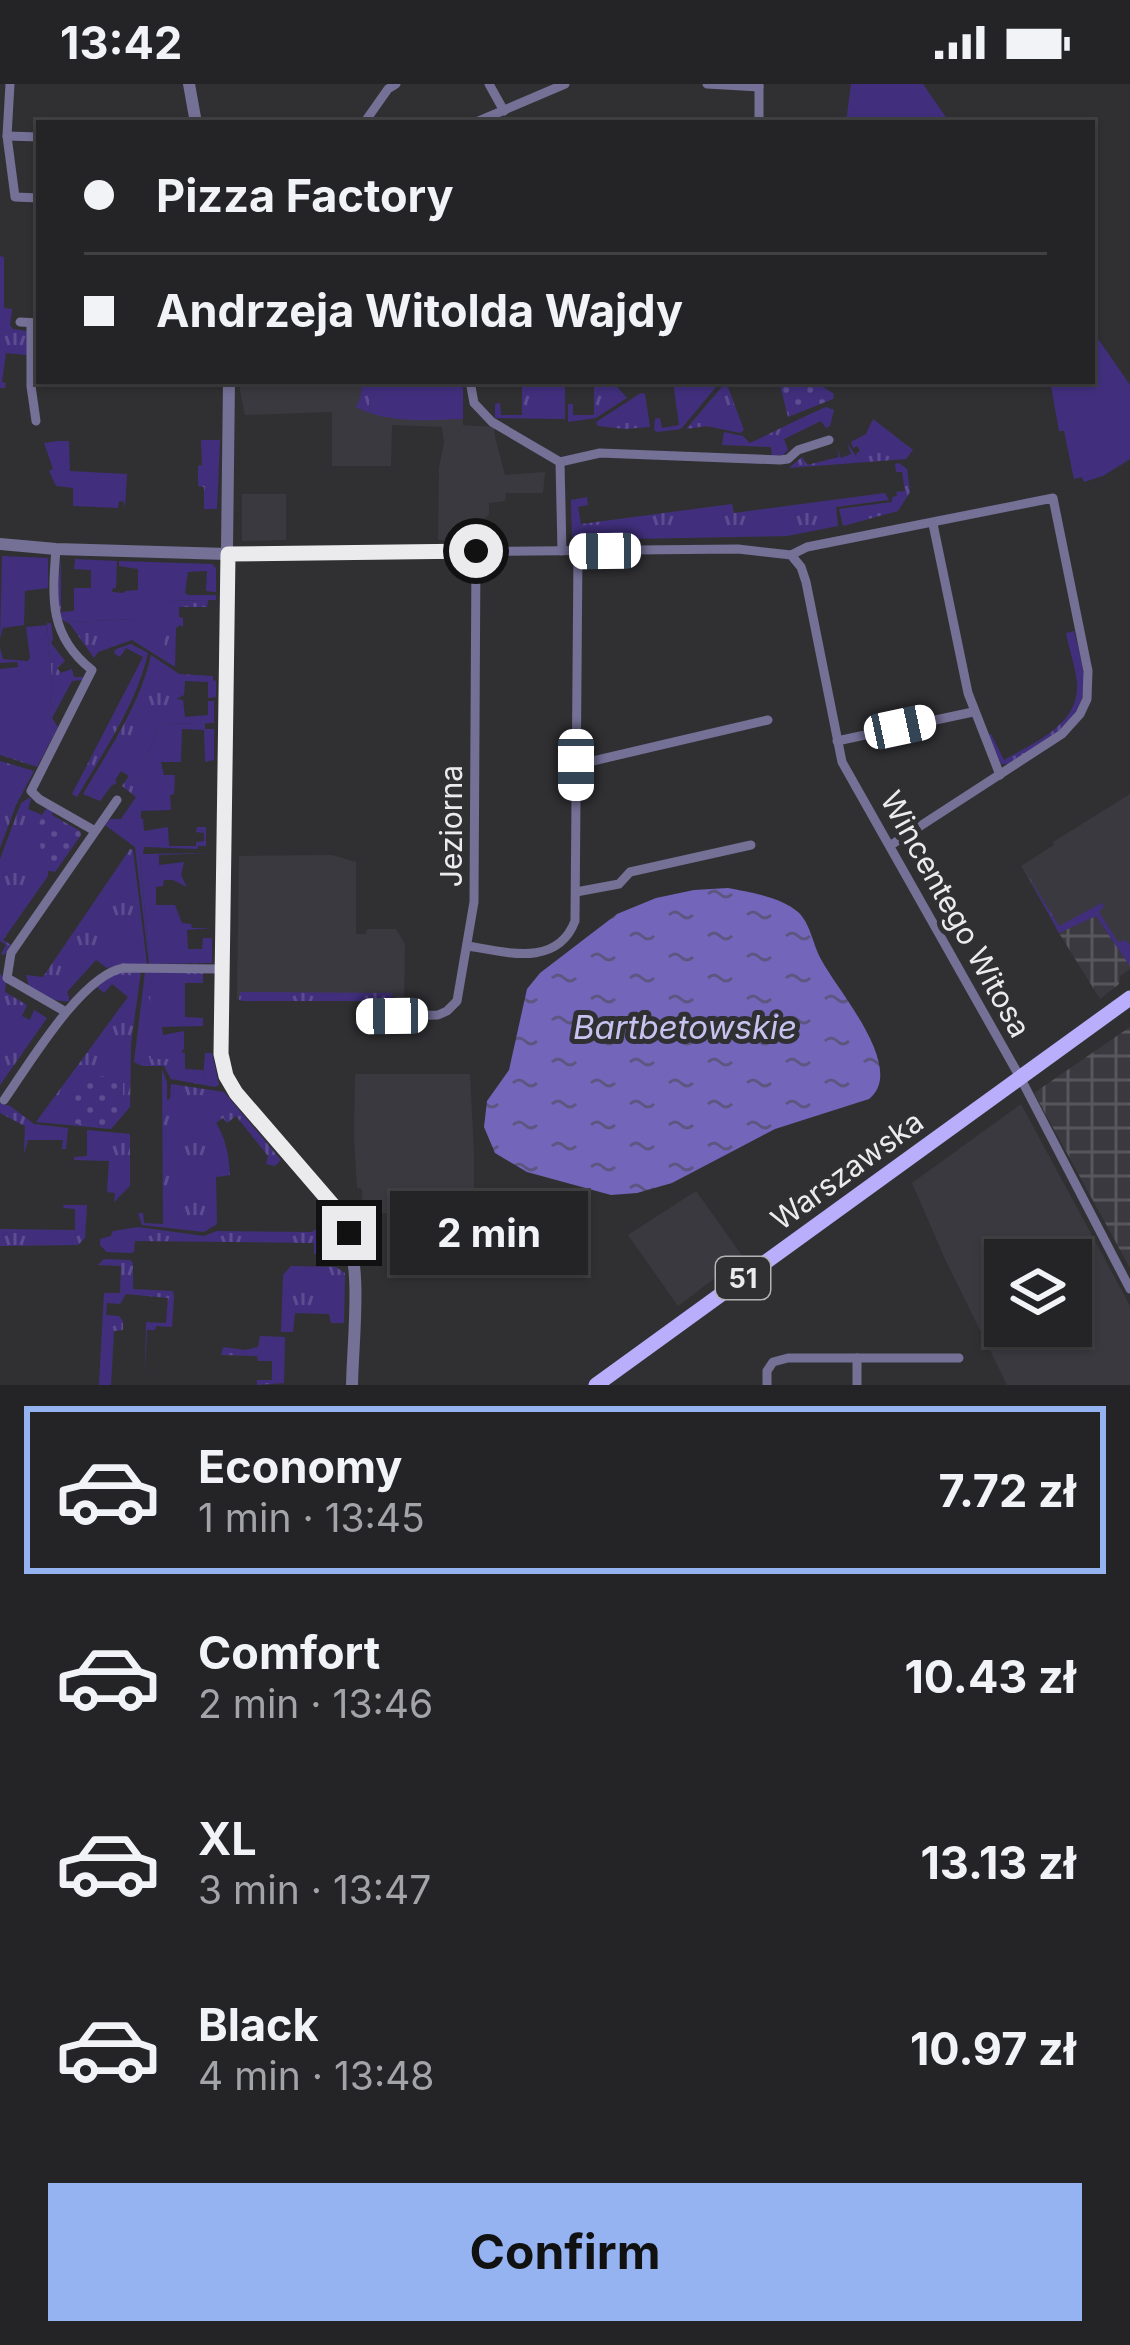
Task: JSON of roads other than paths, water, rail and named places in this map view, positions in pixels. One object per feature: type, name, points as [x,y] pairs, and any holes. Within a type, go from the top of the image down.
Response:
[{"type":"main road","name":"Warszawska","points":[[596,1385],[1130,998]]},
{"type":"street","points":[[10,84],[8,136],[15,197],[36,198]]},
{"type":"street","points":[[189,84],[195,120]]},
{"type":"street","points":[[366,120],[396,84]]},
{"type":"street","points":[[490,84],[504,111]]},
{"type":"street","points":[[482,120],[565,84]]},
{"type":"street","points":[[707,84],[759,85],[759,120]]},
{"type":"street","points":[[8,136],[36,137]]},
{"type":"street","points":[[30,323],[37,421]]},
{"type":"street","points":[[229,384],[221,1054],[230,1084],[337,1210],[349,1233],[354,1278],[352,1385]]},
{"type":"street","points":[[471,384],[474,404],[489,420],[560,462],[600,453],[779,460],[829,440]]},
{"type":"street","points":[[560,462],[562,551]]},
{"type":"street","points":[[3,543],[228,554],[738,549],[791,555],[807,547],[1053,498],[1088,671],[1089,692],[1080,714],[1067,730],[891,845]]},
{"type":"street","points":[[933,524],[973,712],[1000,775]]},
{"type":"street","points":[[56,549],[56,625],[92,670],[31,791],[95,831]]},
{"type":"street","name":"Jeziorna","points":[[364,1017],[438,1015],[457,1001],[474,902],[476,551]]},
{"type":"street","points":[[468,946],[540,954],[554,947],[575,921],[578,551]]},
{"type":"street","name":"Wincentego Witosa","points":[[791,555],[806,582],[842,762],[1022,1078],[1130,1289]]},
{"type":"street","points":[[837,741],[973,712]]},
{"type":"street","points":[[576,765],[768,721]]},
{"type":"street","points":[[66,1012],[7,978],[8,964],[11,953],[118,800]]},
{"type":"street","points":[[575,892],[619,884],[631,872],[751,845]]},
{"type":"street","points":[[4,1100],[66,1012],[114,969],[221,969]]},
{"type":"street","points":[[767,1385],[773,1362],[788,1358],[959,1358]]},
{"type":"street","points":[[856,1385],[857,1358]]},
{"type":"water","name":"Bartbetowskie","points":[[728,888],[774,899],[802,917],[822,961],[875,1050],[879,1086],[869,1099],[775,1129],[672,1183],[637,1193],[611,1195],[527,1172],[495,1153],[484,1127],[487,1101],[509,1070],[527,989],[540,973],[617,914],[656,898]]}]
